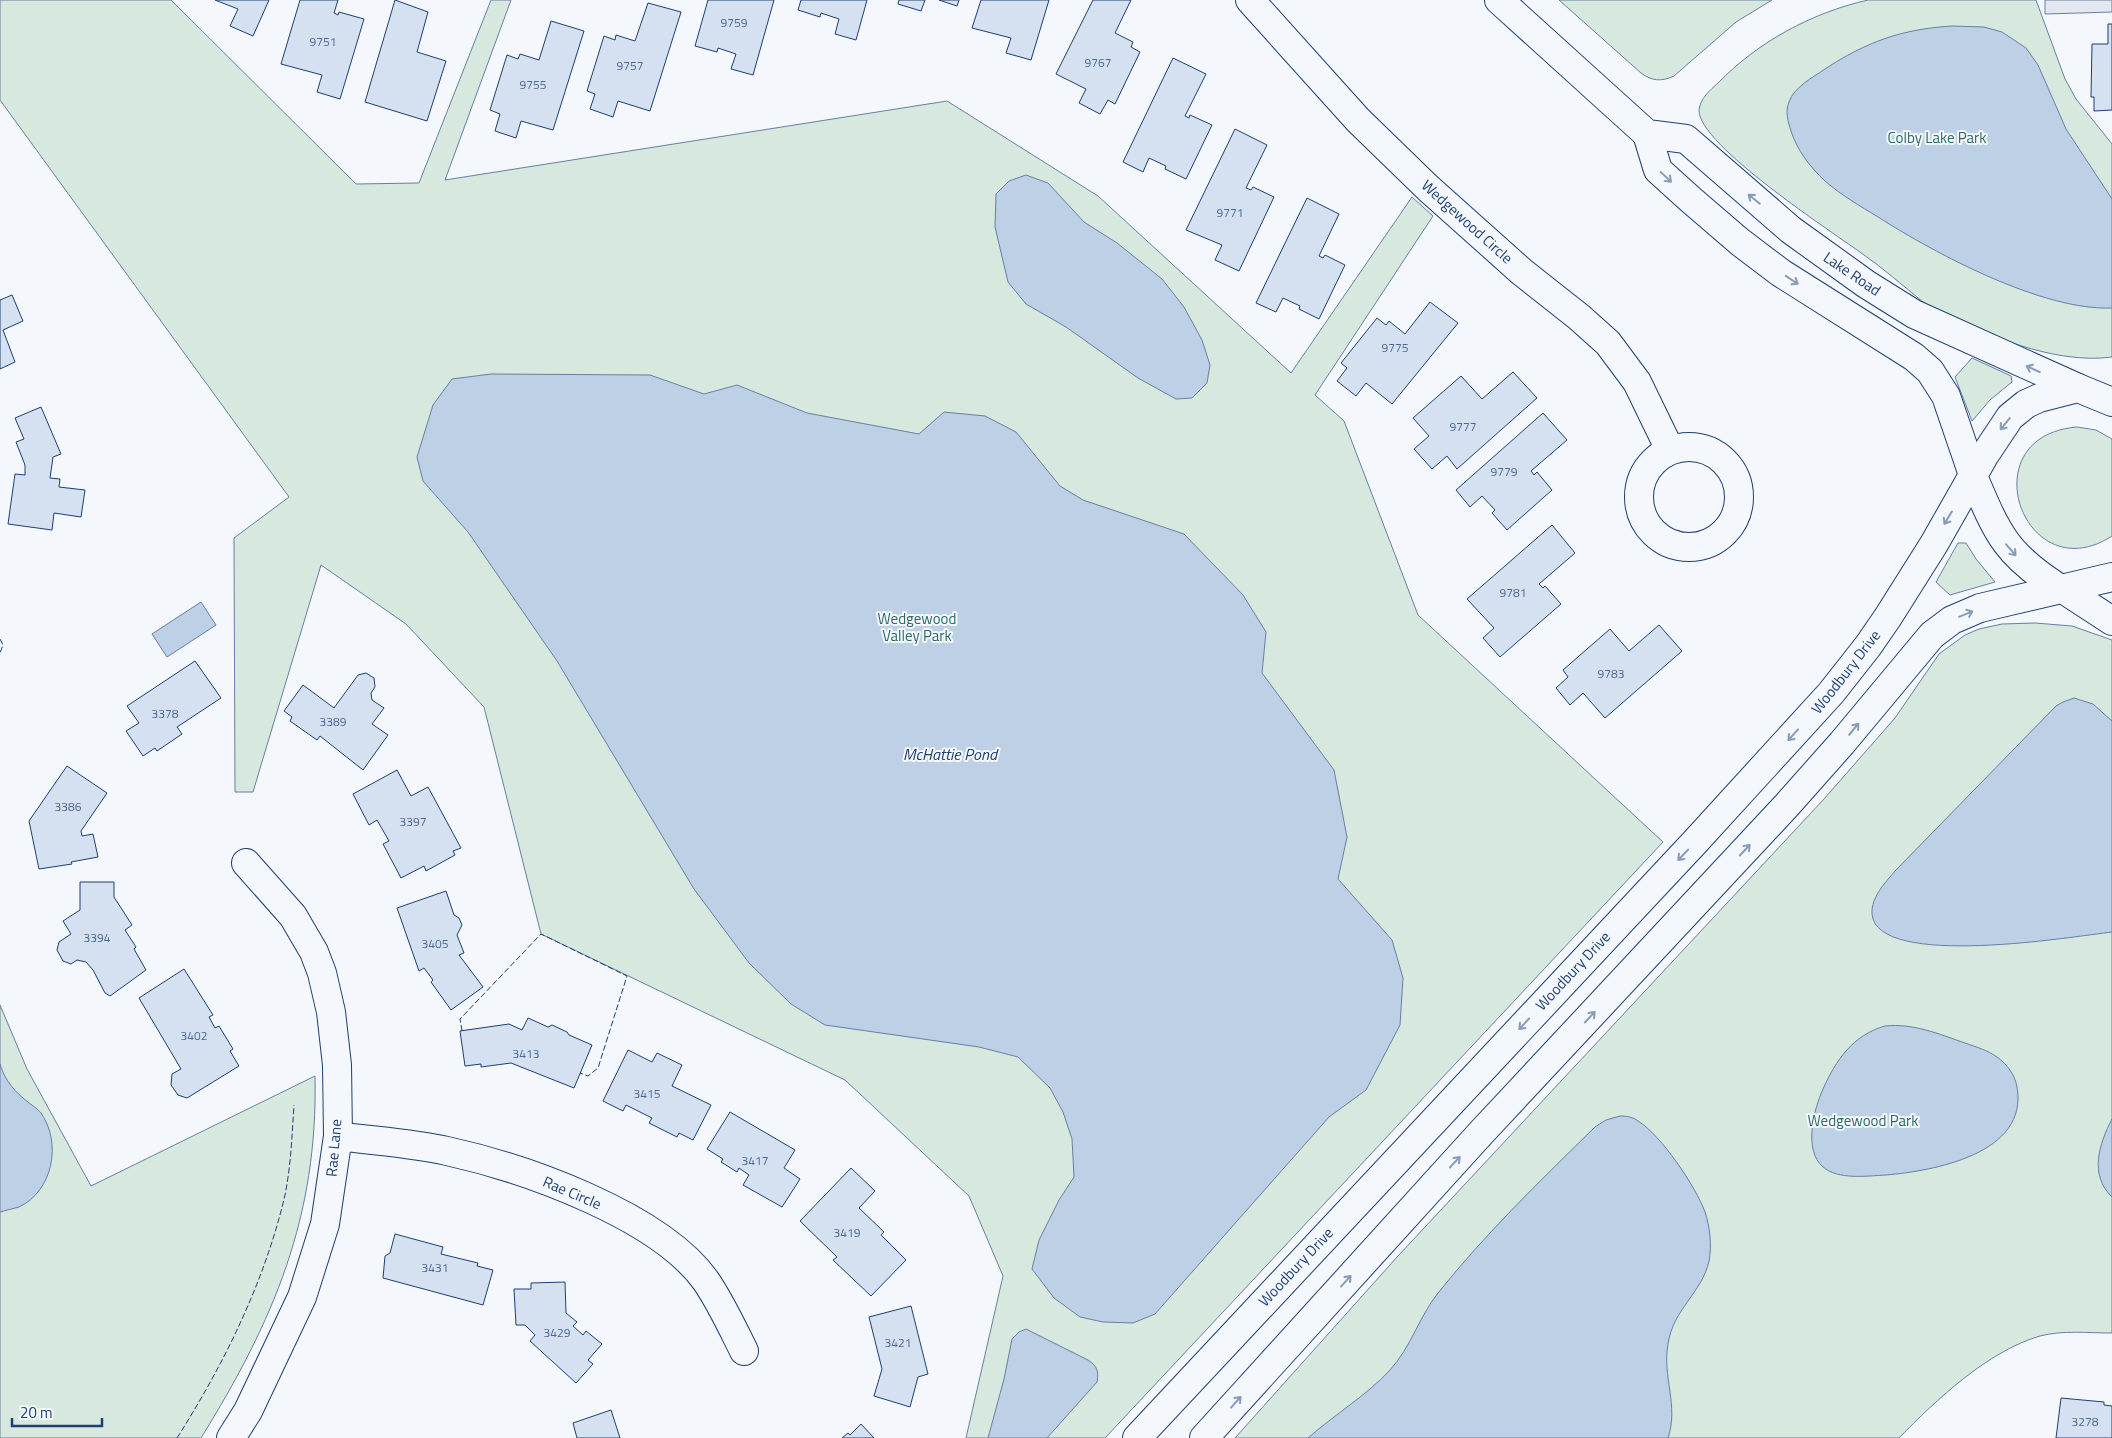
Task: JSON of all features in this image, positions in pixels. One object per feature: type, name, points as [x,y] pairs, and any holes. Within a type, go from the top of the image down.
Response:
[{"type":"street","name":"Wedgewood Circle","points":[[1250,0],[1358,120],[1428,188],[1522,272],[1579,317],[1608,343],[1637,382],[1670,450]]},
{"type":"street","points":[[1499,0],[1647,134],[1658,170],[1721,227],[1781,273],[1843,314],[1908,352],[1924,366],[1941,386],[1946,396],[1973,476],[1991,520],[2007,545],[2030,569],[2112,621]]},
{"type":"street","name":"Lake Road","points":[[1647,134],[1686,140],[1791,230],[1866,284],[1914,314],[1995,352],[2112,402]]},
{"type":"street","points":[[2078,388],[2112,380]]},
{"type":"street","name":"Woodbury Drive","points":[[1137,1438],[1832,693],[1888,617],[1998,432],[2015,413],[2039,398],[2078,388]]},
{"type":"street","points":[[1204,1438],[1487,1127],[1787,806],[1866,715],[1926,641],[1952,620],[1970,612],[2000,603],[2063,590],[2112,577]]},
{"type":"street","name":"Rae Lane","points":[[230,1438],[248,1411],[302,1297],[325,1224],[338,1136],[337,1065],[331,1012],[322,973],[314,952],[293,916],[246,863]]},
{"type":"street","name":"Rae Circle","points":[[338,1136],[445,1150],[502,1166],[564,1188],[627,1217],[671,1246],[706,1280],[744,1351]]},
{"type":"green space","name":"Wedgewood Valley Park","points":[[0,0],[171,0],[356,184],[419,183],[491,0],[511,0],[445,180],[947,101],[1098,196],[1291,373],[1412,197],[1433,216],[1315,395],[1344,421],[1418,615],[1663,842],[1105,1438],[966,1438],[1003,1276],[969,1196],[845,1080],[541,934],[484,707],[406,624],[321,565],[253,792],[235,792],[234,538],[289,497],[0,100]]},
{"type":"green space","points":[[1559,0],[1772,0],[1736,22],[1674,76],[1661,80],[1649,78],[1641,73]]},
{"type":"green space","name":"Colby Lake Park","points":[[1868,0],[2036,0],[2065,79],[2076,99],[2112,144],[2112,357],[2090,358],[2043,352],[1973,328],[1932,308],[1870,259],[1770,187],[1720,144],[1705,125],[1699,110],[1703,98],[1750,55],[1768,42],[1806,21]]},
{"type":"green space","points":[[1972,358],[2011,376],[2012,382],[1990,400],[1972,421],[1955,377]]},
{"type":"green space","points":[[2077,427],[2096,430],[2112,439],[2112,536],[2081,548],[2054,544],[2034,529],[2021,506],[2017,480],[2024,456],[2044,437]]},
{"type":"green space","points":[[1958,543],[1966,543],[1976,559],[1995,582],[1950,595],[1936,582]]},
{"type":"green space","name":"Wedgewood Park","points":[[2035,623],[2072,626],[2112,640],[2112,1333],[2058,1333],[2040,1336],[2021,1343],[2001,1353],[1964,1378],[1929,1408],[1899,1438],[1235,1438],[1398,1256],[1824,799],[1895,718],[1939,654],[1965,635],[1979,629],[2002,624]]},
{"type":"green space","points":[[0,1005],[27,1069],[91,1186],[315,1076],[314,1127],[309,1175],[299,1221],[286,1266],[270,1309],[250,1351],[201,1438],[0,1438]]},
{"type":"shaded area","points":[[2045,0],[2112,0],[2112,12],[2045,14]]},
{"type":"water","name":"Colby Lake Park","points":[[1952,26],[1984,27],[2002,32],[2026,48],[2038,65],[2066,129],[2112,199],[2112,308],[2085,306],[2054,300],[1991,278],[1959,263],[1902,232],[1844,196],[1819,176],[1800,151],[1790,128],[1787,109],[1791,97],[1804,83],[1855,51],[1885,38],[1917,30]]},
{"type":"water","points":[[1026,175],[1048,183],[1084,222],[1117,243],[1162,279],[1184,307],[1202,340],[1210,365],[1207,383],[1192,398],[1176,399],[1138,378],[1066,327],[1026,304],[1008,282],[995,227],[996,194],[1009,181]]},
{"type":"water","name":"McHattie Pond","points":[[491,374],[650,375],[704,394],[737,385],[807,413],[919,434],[944,412],[985,416],[1016,432],[1060,486],[1083,500],[1184,534],[1243,595],[1266,632],[1262,673],[1334,770],[1347,837],[1338,879],[1392,940],[1403,978],[1400,1025],[1366,1090],[1329,1117],[1155,1314],[1133,1323],[1103,1322],[1080,1317],[1054,1298],[1032,1269],[1039,1240],[1059,1200],[1074,1177],[1072,1139],[1063,1112],[1050,1088],[1018,1057],[979,1047],[825,1025],[791,1004],[749,963],[694,889],[557,661],[468,532],[423,481],[417,457],[433,405],[452,379]]},
{"type":"water","points":[[201,602],[216,625],[167,657],[152,634]]},
{"type":"water","points":[[2074,698],[2093,704],[2112,721],[2112,932],[1980,946],[1941,945],[1907,941],[1882,931],[1872,914],[1872,908],[1876,896],[1887,880],[2056,706]]},
{"type":"water","points":[[1885,1026],[1906,1026],[1936,1033],[1981,1049],[2001,1060],[2012,1074],[2017,1087],[2017,1110],[2008,1128],[1993,1143],[1974,1155],[1928,1169],[1886,1175],[1845,1176],[1836,1174],[1823,1167],[1817,1160],[1813,1150],[1812,1129],[1816,1107],[1823,1089],[1834,1068],[1847,1050],[1864,1036]]},
{"type":"water","points":[[0,1064],[11,1086],[41,1113],[51,1138],[52,1152],[51,1165],[40,1190],[31,1200],[19,1207],[0,1212]]},
{"type":"water","points":[[1620,1116],[1630,1117],[1638,1121],[1667,1149],[1694,1189],[1705,1212],[1709,1230],[1709,1261],[1700,1283],[1676,1321],[1668,1344],[1667,1368],[1672,1414],[1668,1438],[1308,1438],[1371,1388],[1390,1370],[1404,1352],[1431,1302],[1475,1249],[1514,1207],[1595,1127],[1606,1120]]},
{"type":"water","points":[[2112,1119],[2112,1197],[2100,1179],[2098,1159],[2103,1139]]},
{"type":"water","points":[[1026,1329],[1091,1362],[1097,1369],[1097,1382],[1047,1438],[988,1438],[1004,1379],[1012,1339],[1019,1332]]},
{"type":"building","points":[[215,0],[269,0],[253,36],[230,26],[238,9]]},
{"type":"building","points":[[300,0],[338,0],[334,13],[338,15],[339,12],[364,19],[340,99],[317,92],[322,75],[281,64]]},
{"type":"building","points":[[395,0],[428,12],[417,52],[446,61],[427,121],[365,102]]},
{"type":"building","points":[[708,0],[774,0],[753,75],[731,69],[736,54],[718,48],[717,52],[695,46]]},
{"type":"building","points":[[801,0],[867,0],[856,40],[835,34],[839,19],[821,13],[820,17],[798,10]]},
{"type":"building","points":[[899,0],[925,0],[921,11],[898,4]]},
{"type":"building","points":[[939,0],[959,0],[957,6]]},
{"type":"building","points":[[981,0],[1049,0],[1031,60],[1006,53],[1011,38],[972,28]]},
{"type":"building","points":[[1093,0],[1131,0],[1115,33],[1133,42],[1131,47],[1140,52],[1115,104],[1108,100],[1100,114],[1079,103],[1086,89],[1056,74]]},
{"type":"building","points":[[648,3],[681,12],[650,111],[618,101],[613,117],[590,109],[595,94],[587,91],[604,36],[615,40],[616,35],[635,41]]},
{"type":"building","points":[[551,21],[584,31],[553,130],[521,121],[516,138],[495,131],[500,114],[490,110],[507,55],[518,59],[520,54],[539,60]]},
{"type":"building","points":[[2108,24],[2112,24],[2112,110],[2094,111],[2094,97],[2091,97],[2092,44],[2108,44]]},
{"type":"building","points":[[1173,58],[1206,74],[1185,116],[1189,118],[1190,115],[1212,125],[1186,179],[1165,169],[1166,166],[1149,158],[1143,172],[1123,162]]},
{"type":"building","points":[[1235,129],[1267,145],[1246,188],[1251,190],[1253,187],[1274,197],[1239,271],[1215,260],[1222,245],[1186,230]]},
{"type":"building","points":[[1307,198],[1339,214],[1319,256],[1323,258],[1325,255],[1345,265],[1319,319],[1299,309],[1300,306],[1283,298],[1276,312],[1256,303]]},
{"type":"building","points":[[12,295],[23,321],[3,330],[15,362],[0,369],[0,300]]},
{"type":"building","points":[[1430,302],[1458,323],[1392,404],[1366,383],[1356,396],[1337,381],[1347,368],[1341,363],[1377,318],[1386,325],[1389,321],[1405,334]]},
{"type":"building","points":[[1513,372],[1537,398],[1457,469],[1447,456],[1432,469],[1414,449],[1429,436],[1413,418],[1461,376],[1482,399]]},
{"type":"building","points":[[41,407],[61,454],[53,457],[50,478],[60,479],[59,487],[85,490],[81,517],[54,513],[52,530],[8,524],[15,474],[25,475],[25,465],[16,442],[24,439],[15,418]]},
{"type":"building","points":[[1543,413],[1567,440],[1531,471],[1534,475],[1537,472],[1552,490],[1507,530],[1492,513],[1495,510],[1482,496],[1470,507],[1456,490]]},
{"type":"building","points":[[1552,525],[1575,553],[1539,584],[1543,588],[1545,586],[1561,604],[1500,657],[1483,638],[1494,628],[1467,599]]},
{"type":"building","points":[[1659,625],[1682,651],[1605,718],[1583,693],[1570,705],[1556,688],[1568,677],[1563,670],[1610,629],[1629,651]]},
{"type":"building","points":[[195,661],[221,698],[177,727],[182,734],[157,751],[155,748],[143,756],[126,731],[139,723],[127,706]]},
{"type":"building","points":[[366,673],[374,678],[375,687],[371,693],[372,700],[384,708],[372,724],[388,735],[363,770],[320,736],[317,740],[290,721],[292,717],[284,711],[303,685],[334,708],[358,675]]},
{"type":"building","points":[[67,766],[107,793],[81,831],[82,836],[93,834],[98,857],[71,862],[72,864],[39,869],[29,821]]},
{"type":"building","points":[[397,770],[411,796],[428,787],[461,848],[453,851],[455,855],[426,871],[424,866],[401,878],[383,844],[389,841],[377,820],[369,825],[353,794]]},
{"type":"building","points":[[80,882],[114,882],[114,897],[132,925],[125,930],[136,947],[134,949],[146,970],[110,996],[105,993],[93,970],[86,962],[77,960],[71,964],[63,961],[57,950],[59,942],[71,934],[63,921],[80,910]]},
{"type":"building","points":[[446,891],[454,915],[459,918],[462,925],[457,935],[464,953],[459,955],[483,987],[451,1010],[431,982],[433,980],[424,968],[419,971],[397,908]]},
{"type":"building","points":[[184,969],[213,1015],[209,1017],[215,1028],[219,1026],[233,1049],[230,1051],[239,1066],[187,1098],[178,1095],[171,1085],[172,1074],[181,1069],[139,998]]},
{"type":"building","points":[[528,1018],[548,1027],[552,1025],[592,1045],[574,1088],[511,1063],[481,1067],[481,1064],[465,1066],[460,1031],[509,1024],[522,1030]]},
{"type":"building","points":[[628,1050],[652,1062],[657,1053],[682,1065],[672,1086],[711,1105],[693,1140],[679,1133],[677,1137],[649,1123],[652,1118],[626,1105],[623,1111],[603,1101]]},
{"type":"building","points":[[730,1112],[795,1150],[784,1168],[800,1179],[782,1207],[743,1185],[749,1175],[739,1168],[737,1172],[721,1162],[723,1159],[707,1149]]},
{"type":"building","points":[[851,1168],[875,1191],[859,1208],[884,1232],[881,1235],[906,1260],[871,1296],[833,1260],[837,1257],[800,1221]]},
{"type":"building","points":[[395,1234],[443,1247],[441,1254],[478,1263],[477,1266],[493,1270],[483,1305],[383,1278],[385,1256],[390,1253]]},
{"type":"building","points":[[565,1282],[566,1313],[577,1322],[573,1326],[583,1335],[586,1331],[602,1344],[588,1360],[593,1364],[576,1383],[530,1341],[535,1335],[525,1325],[516,1325],[514,1289],[531,1289],[531,1283]]},
{"type":"building","points":[[911,1306],[928,1374],[918,1377],[910,1407],[874,1396],[882,1369],[869,1317]]},
{"type":"building","points":[[2061,1398],[2104,1402],[2104,1405],[2112,1406],[2112,1438],[2056,1438]]},
{"type":"building","points":[[611,1410],[620,1438],[577,1438],[573,1423]]},
{"type":"building","points":[[861,1424],[874,1438],[842,1438],[848,1433],[850,1435]]},
{"type":"fence","points":[[0,639],[3,645],[0,653]]},
{"type":"fence","points":[[462,1031],[460,1019],[541,934],[627,976],[598,1068],[588,1076],[580,1073]]},
{"type":"fence","points":[[177,1438],[227,1351],[266,1259],[285,1195],[294,1105]]}]
